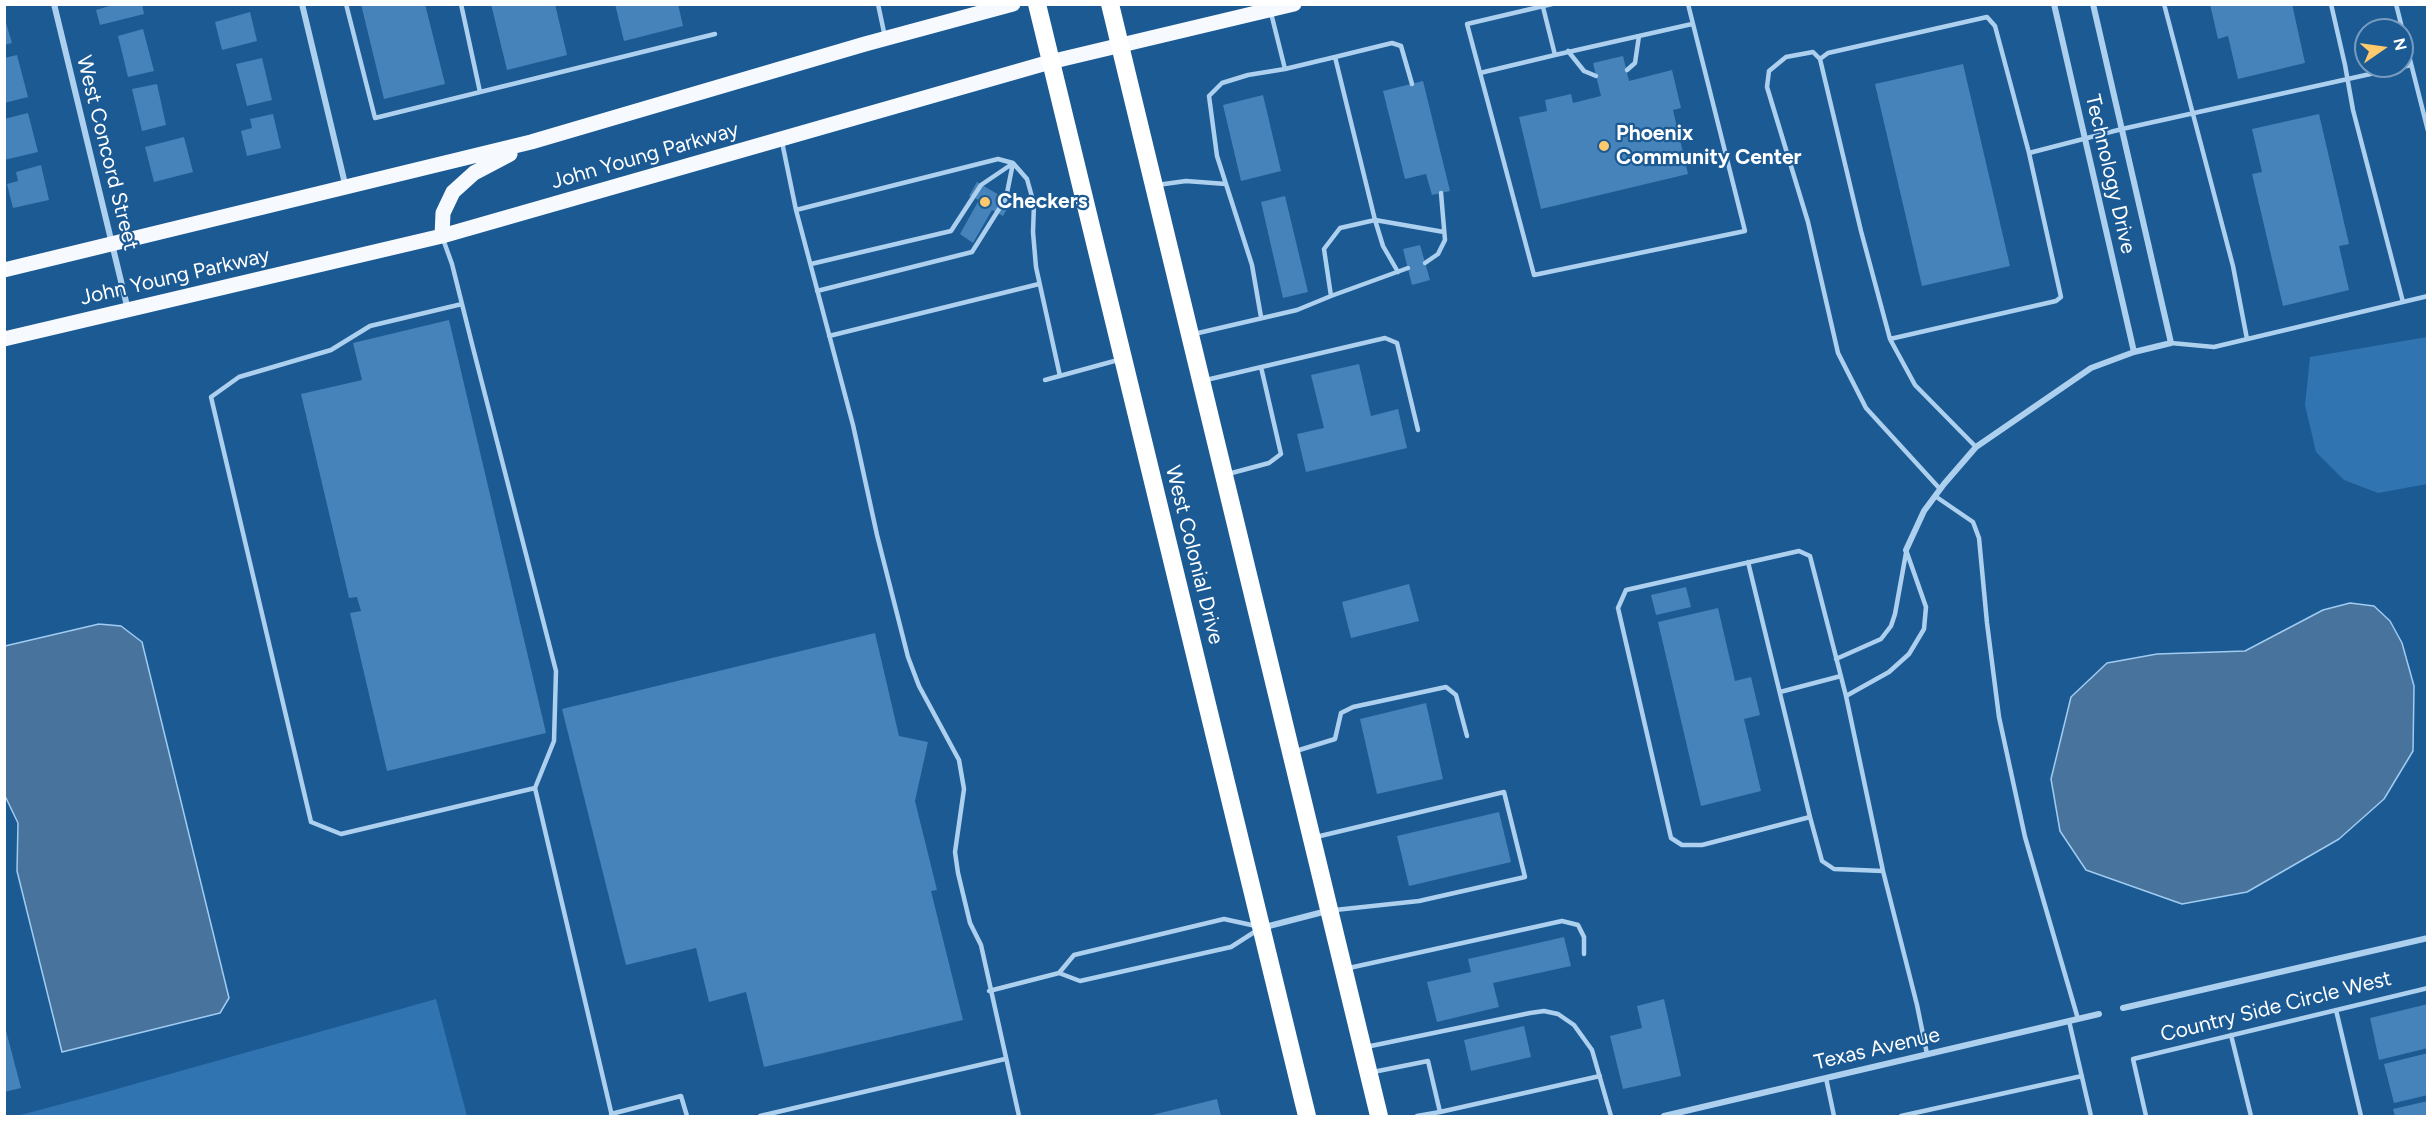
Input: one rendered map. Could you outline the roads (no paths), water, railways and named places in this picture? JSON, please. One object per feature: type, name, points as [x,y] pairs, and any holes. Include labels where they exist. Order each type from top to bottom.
[{"type":"highway","name":"West Colonial Drive","points":[[1037,4],[1305,1108],[1314,1116]]},
{"type":"highway","points":[[1110,4],[1379,1116]]},
{"type":"main road","points":[[4,270],[347,189],[531,142],[1013,4]]},
{"type":"main road","name":"John Young Parkway","points":[[4,339],[442,236],[1050,62],[1294,4]]},
{"type":"main road","points":[[442,236],[443,213],[453,192],[474,173],[531,142]]},
{"type":"street","name":"West Concord Street","points":[[54,4],[128,310]]},
{"type":"street","points":[[302,4],[347,189]]},
{"type":"street","name":"Technology Drive","points":[[2054,4],[2134,352]]},
{"type":"street","name":"Technology Drive","points":[[2093,4],[2171,343]]},
{"type":"street","points":[[1906,550],[1924,511],[1976,447],[2091,368],[2134,352],[2171,343]]},
{"type":"street","points":[[1261,927],[1329,910]]},
{"type":"street","points":[[2124,1008],[2427,938]]},
{"type":"street","name":"Texas Avenue","points":[[1664,1116],[2099,1014]]},
{"type":"lane","points":[[346,4],[375,118],[715,34]]},
{"type":"lane","points":[[461,4],[480,92]]},
{"type":"lane","points":[[878,4],[885,39]]},
{"type":"lane","points":[[1552,4],[1467,24],[1534,275],[1745,231],[1688,4]]},
{"type":"lane","points":[[2164,4],[2233,266],[2247,339]]},
{"type":"lane","points":[[2331,4],[2353,110],[2403,302]]},
{"type":"lane","points":[[1543,7],[1555,54]]},
{"type":"lane","points":[[1270,10],[1285,69]]},
{"type":"lane","points":[[1820,59],[1828,53],[1987,17],[1995,26],[2029,153],[2061,297],[2056,301],[1890,339]]},
{"type":"lane","points":[[1480,73],[1692,24]]},
{"type":"lane","points":[[1626,70],[1635,63],[1639,36]]},
{"type":"lane","points":[[1260,317],[1252,265],[1217,156],[1209,96],[1222,83],[1248,75],[1285,69],[1392,44],[1401,46],[1412,84]]},
{"type":"lane","points":[[1568,51],[1584,71],[1596,76]]},
{"type":"lane","points":[[1940,489],[1866,408],[1838,353],[1808,222],[1767,87],[1769,71],[1786,57],[1813,52],[1820,59],[1861,231],[1890,339],[1915,386],[1976,447]]},
{"type":"lane","points":[[1335,57],[1375,220],[1383,246],[1398,272]]},
{"type":"lane","points":[[2414,77],[2427,131]]},
{"type":"lane","points":[[2029,153],[2122,129],[2354,78]]},
{"type":"lane","points":[[782,139],[796,210],[908,657],[919,687],[959,760],[964,789],[955,852],[970,923],[981,945],[989,991],[1019,1116]]},
{"type":"lane","points":[[796,210],[998,159],[1013,163],[1027,179],[1034,204],[1033,232],[1039,284],[1060,376]]},
{"type":"lane","points":[[811,264],[951,231],[981,185],[1013,163]]},
{"type":"lane","points":[[818,291],[972,252],[1006,198],[1013,163]]},
{"type":"lane","points":[[1153,186],[1186,181],[1226,184]]},
{"type":"lane","points":[[1425,263],[1438,254],[1445,240],[1441,193]]},
{"type":"lane","points":[[1330,296],[1324,249],[1340,228],[1375,220],[1444,231]]},
{"type":"lane","points":[[442,236],[462,304],[556,671],[554,741],[536,788],[611,1115],[681,1096],[687,1116]]},
{"type":"lane","points":[[1189,335],[1297,310],[1408,268]]},
{"type":"lane","points":[[829,336],[1039,284]]},
{"type":"lane","points":[[2171,343],[2214,347],[2427,296]]},
{"type":"lane","points":[[462,304],[370,326],[331,350],[239,377],[211,396],[311,822],[341,834],[536,788]]},
{"type":"lane","points":[[1200,382],[1385,338],[1397,343],[1418,430]]},
{"type":"lane","points":[[1045,380],[1123,359]]},
{"type":"lane","points":[[1223,476],[1269,463],[1281,454],[1261,367]]},
{"type":"lane","points":[[1935,496],[1973,522],[1979,538],[1999,717],[2025,837],[2078,1019]]},
{"type":"lane","points":[[1836,659],[1881,639],[1891,627],[1906,550]]},
{"type":"lane","points":[[1846,696],[1889,672],[1909,654],[1924,629],[1926,607],[1906,550]]},
{"type":"lane","points":[[1810,817],[1702,845],[1682,845],[1671,838],[1618,608],[1626,590],[1799,551],[1810,556],[1846,696],[1883,872],[1927,1054]]},
{"type":"lane","points":[[1749,562],[1822,861],[1834,869],[1883,872]]},
{"type":"lane","points":[[1780,692],[1841,676]]},
{"type":"lane","points":[[1291,752],[1335,739],[1341,713],[1347,710],[1446,687],[1456,695],[1467,736]]},
{"type":"lane","points":[[1312,838],[1504,792],[1525,877],[1419,901],[1329,910]]},
{"type":"lane","points":[[1059,973],[1074,955],[1224,919],[1261,927]]},
{"type":"lane","points":[[1343,969],[1562,921],[1578,925],[1584,937],[1584,954]]},
{"type":"lane","points":[[989,991],[1059,973],[1080,981],[1231,947],[1261,927]]},
{"type":"lane","name":"Country Side Circle West","points":[[2146,1116],[2133,1059],[2427,988]]},
{"type":"lane","points":[[2336,1010],[2361,1116]]},
{"type":"lane","points":[[1363,1048],[1544,1011],[1558,1014],[1574,1025],[1592,1050],[1611,1116]]},
{"type":"lane","points":[[2068,1021],[2091,1116]]},
{"type":"lane","points":[[2231,1035],[2251,1116]]},
{"type":"lane","points":[[760,1116],[1005,1059]]},
{"type":"lane","points":[[1369,1073],[1428,1061],[1440,1112]]},
{"type":"lane","points":[[1417,1116],[1600,1076]]},
{"type":"lane","points":[[1901,1116],[2082,1076]]},
{"type":"lane","points":[[1826,1078],[1834,1116]]},
{"type":"place","name":"Phoenix Community Center","points":[[1604,146]]},
{"type":"place","name":"Checkers","points":[[985,202]]}]
